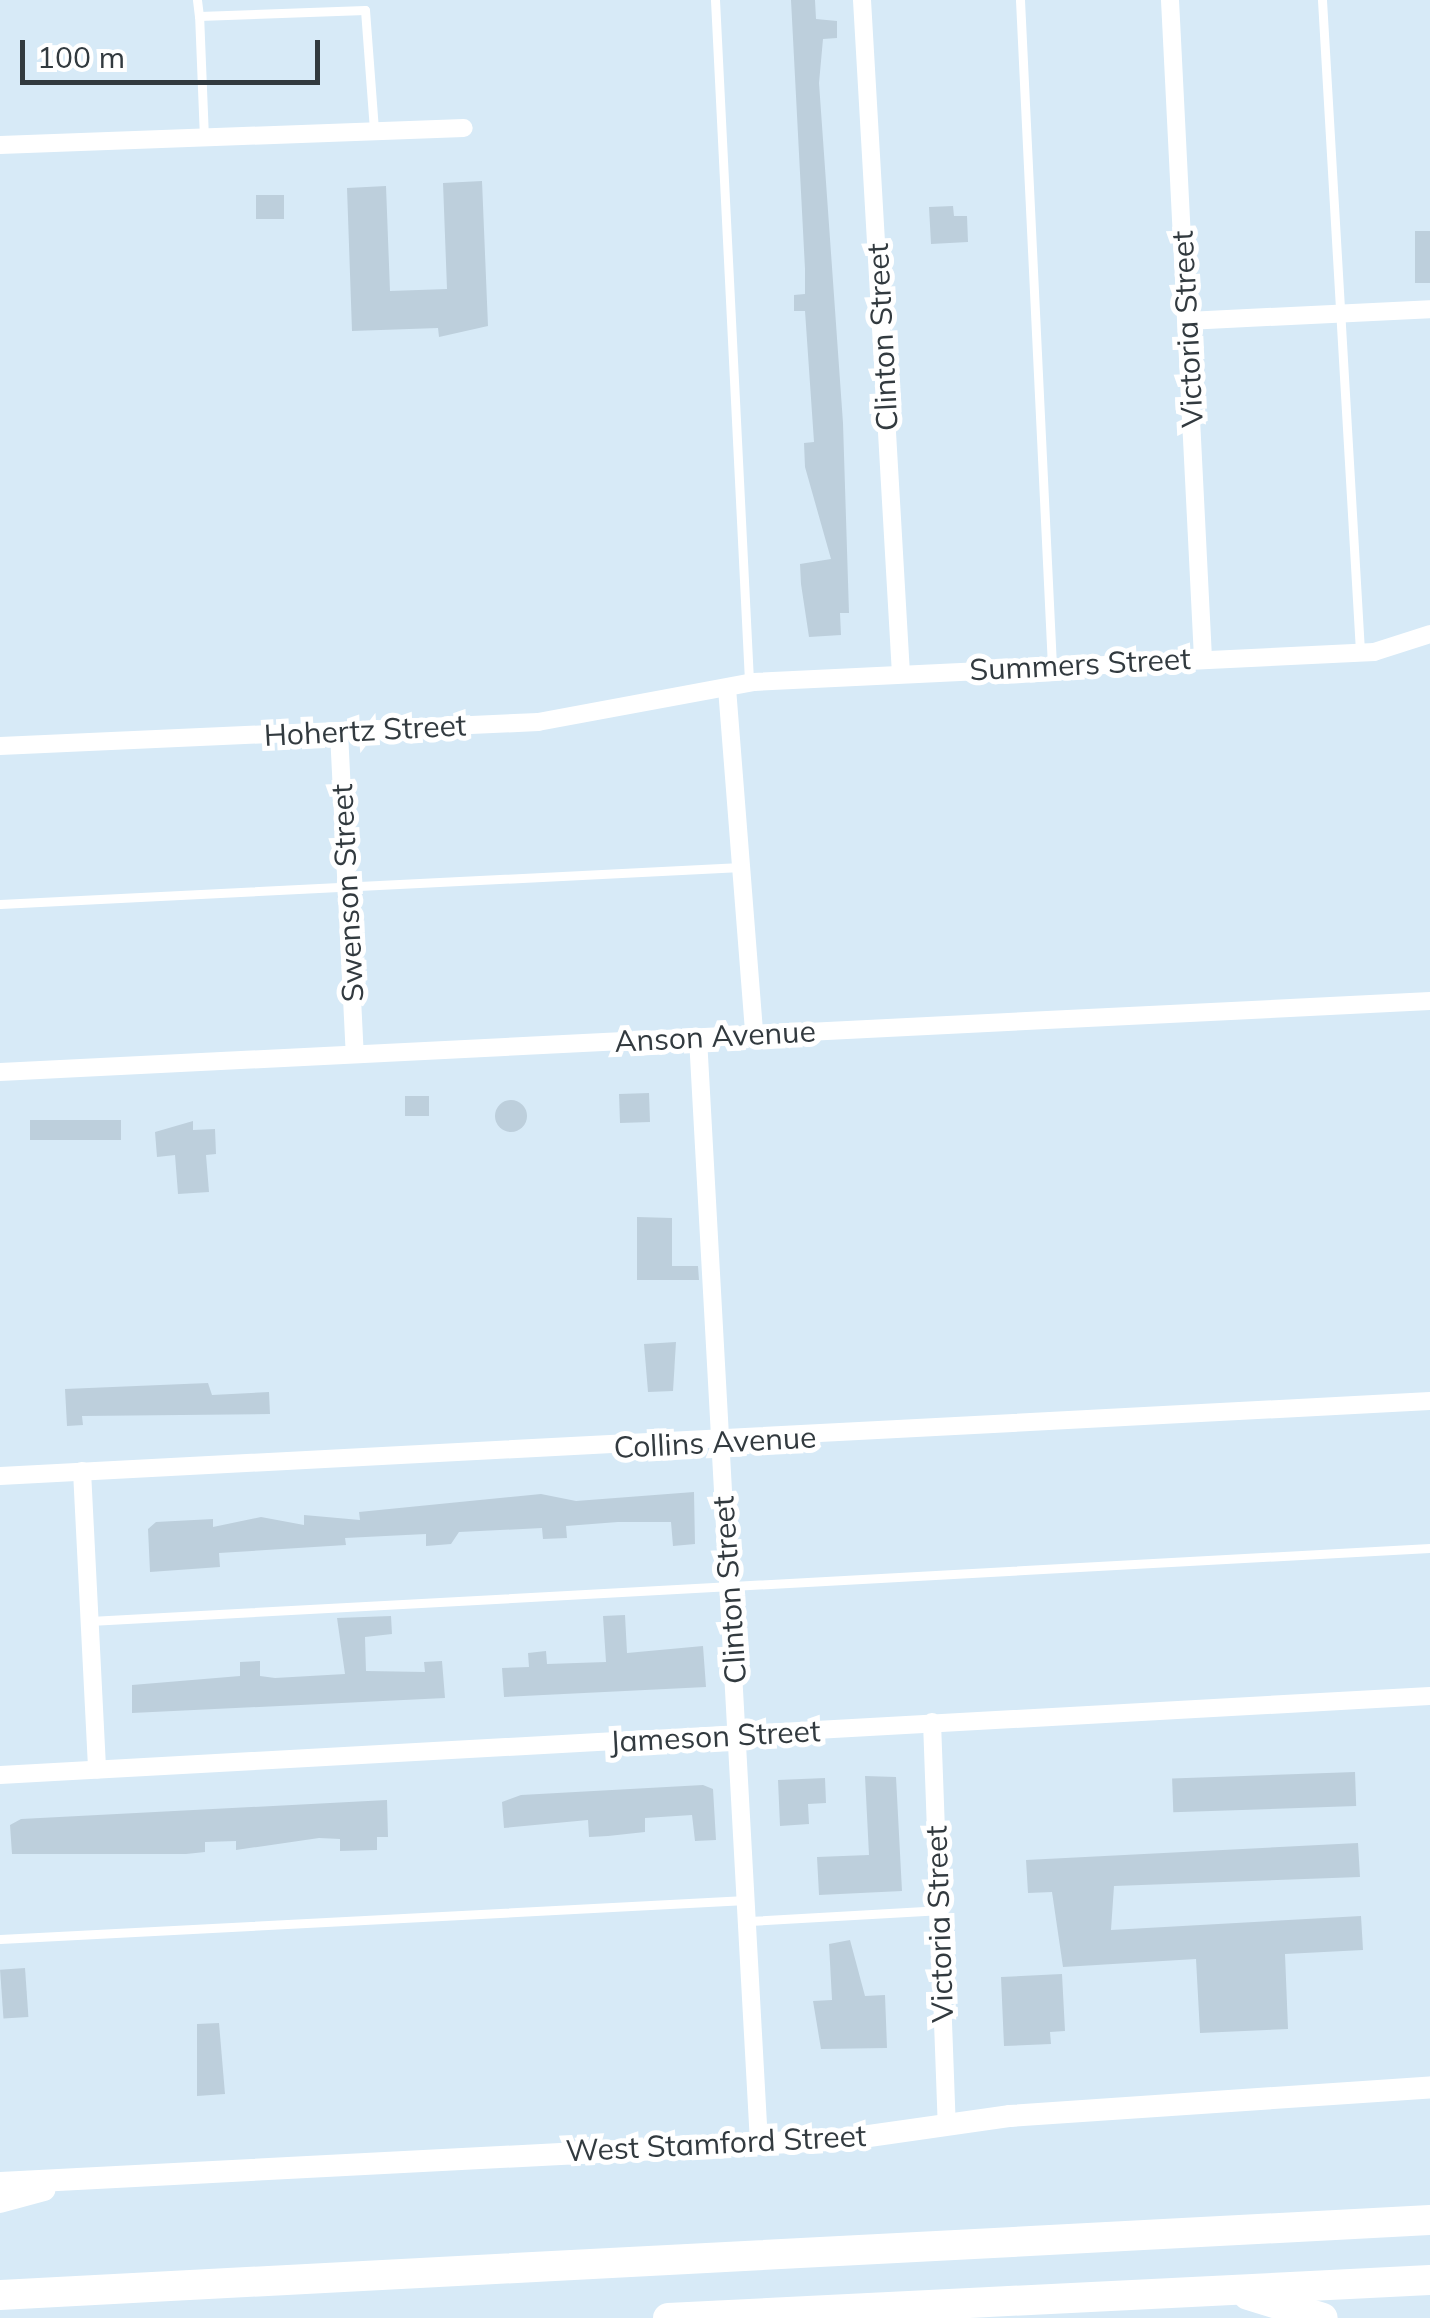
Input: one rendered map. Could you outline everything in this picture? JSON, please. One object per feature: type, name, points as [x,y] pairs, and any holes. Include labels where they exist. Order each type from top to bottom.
[{"type":"highway","points":[[0,2294],[1430,2220]]},
{"type":"highway","points":[[668,2318],[1430,2280]]},
{"type":"highway","points":[[1231,2290],[1323,2318]]},
{"type":"main road","name":"West Stamford Street","points":[[0,2183],[759,2142],[1430,2086]]},
{"type":"main road","points":[[0,2202],[82,2179]]},
{"type":"street","name":"Clinton Street","points":[[862,0],[901,674]]},
{"type":"street","name":"Victoria Street","points":[[1170,0],[1203,658]]},
{"type":"street","points":[[0,145],[464,128]]},
{"type":"street","points":[[1187,320],[1430,309]]},
{"type":"street","name":"Summers Street","points":[[727,688],[749,683],[901,674],[1360,652],[1430,634]]},
{"type":"street","points":[[727,688],[754,1033]]},
{"type":"street","name":"Hohertz Street","points":[[0,746],[339,732],[614,714],[727,688]]},
{"type":"street","name":"Swenson Street","points":[[339,732],[355,1054]]},
{"type":"street","name":"Anson Avenue","points":[[0,1072],[1430,1000]]},
{"type":"street","name":"Clinton Street","points":[[698,1038],[750,1920],[759,2142]]},
{"type":"street","name":"Collins Avenue","points":[[0,1476],[720,1442],[1430,1401]]},
{"type":"street","points":[[82,1472],[97,1770]]},
{"type":"street","name":"Jameson Street","points":[[0,1774],[1430,1696]]},
{"type":"street","name":"Victoria Street","points":[[932,1722],[946,2126]]},
{"type":"lane","points":[[198,0],[204,138]]},
{"type":"lane","points":[[715,0],[749,683]]},
{"type":"lane","points":[[1020,0],[1052,666]]},
{"type":"lane","points":[[1322,0],[1360,652]]},
{"type":"lane","points":[[199,16],[366,5],[374,131]]},
{"type":"lane","points":[[0,904],[740,867]]},
{"type":"lane","points":[[90,1621],[1430,1548]]},
{"type":"lane","points":[[0,1940],[748,1900]]},
{"type":"lane","points":[[750,1920],[938,1910]]},
{"type":"building","points":[[791,0],[815,0],[816,19],[837,21],[837,38],[823,39],[819,83],[843,423],[849,613],[840,613],[841,635],[809,637],[800,564],[831,559],[805,467],[804,443],[814,442],[805,311],[794,311],[794,295],[805,294],[805,269]]},
{"type":"building","points":[[482,181],[488,326],[439,337],[438,328],[352,331],[347,188],[386,186],[390,291],[447,289],[443,183]]},
{"type":"building","points":[[256,195],[284,195],[284,219],[256,219]]},
{"type":"building","points":[[953,206],[954,216],[967,216],[968,242],[931,244],[929,207]]},
{"type":"building","points":[[1415,231],[1430,231],[1430,283],[1415,283]]},
{"type":"building","points":[[649,1093],[650,1122],[620,1123],[619,1094]]},
{"type":"building","points":[[405,1096],[429,1096],[429,1116],[405,1116]]},
{"type":"building","points":[[511,1100],[522,1105],[527,1116],[522,1127],[511,1132],[500,1127],[495,1116],[500,1105]]},
{"type":"building","points":[[30,1120],[121,1120],[121,1140],[30,1140]]},
{"type":"building","points":[[193,1121],[193,1130],[215,1129],[216,1154],[206,1155],[209,1192],[178,1194],[175,1155],[157,1157],[155,1132]]},
{"type":"building","points":[[637,1217],[672,1218],[672,1266],[698,1266],[699,1280],[637,1280]]},
{"type":"building","points":[[676,1342],[673,1391],[648,1392],[644,1344]]},
{"type":"building","points":[[208,1383],[212,1395],[269,1392],[270,1414],[82,1416],[83,1425],[67,1426],[65,1389]]},
{"type":"building","points":[[694,1492],[695,1544],[673,1546],[671,1522],[618,1522],[566,1526],[567,1538],[543,1539],[542,1528],[459,1532],[451,1544],[426,1546],[426,1534],[345,1538],[346,1545],[219,1553],[220,1567],[150,1572],[148,1529],[156,1522],[213,1519],[213,1527],[261,1517],[304,1525],[304,1515],[360,1520],[359,1512],[541,1494],[576,1501]]},
{"type":"building","points":[[625,1615],[627,1653],[703,1646],[706,1687],[504,1697],[502,1668],[529,1667],[528,1653],[546,1651],[547,1664],[606,1662],[603,1616]]},
{"type":"building","points":[[391,1616],[392,1634],[365,1637],[366,1671],[425,1672],[424,1662],[442,1661],[445,1698],[132,1713],[132,1685],[240,1676],[240,1662],[260,1661],[260,1676],[275,1678],[345,1674],[337,1618]]},
{"type":"building","points":[[1355,1772],[1356,1806],[1173,1812],[1172,1778]]},
{"type":"building","points":[[865,1776],[896,1777],[902,1891],[819,1895],[817,1857],[869,1855]]},
{"type":"building","points":[[825,1778],[826,1803],[808,1804],[809,1824],[780,1826],[778,1780]]},
{"type":"building","points":[[703,1785],[713,1789],[716,1840],[695,1841],[692,1815],[645,1818],[645,1832],[608,1836],[589,1837],[588,1820],[504,1828],[502,1802],[521,1795]]},
{"type":"building","points":[[387,1800],[388,1837],[377,1837],[377,1850],[340,1851],[340,1839],[319,1838],[236,1850],[236,1841],[205,1842],[205,1852],[186,1854],[12,1854],[10,1825],[21,1819]]},
{"type":"building","points":[[1358,1843],[1360,1877],[1114,1886],[1111,1930],[1361,1916],[1363,1950],[1285,1954],[1288,2029],[1200,2033],[1196,1959],[1063,1967],[1052,1892],[1028,1893],[1026,1860]]},
{"type":"building","points":[[850,1940],[865,1996],[885,1995],[887,2048],[821,2049],[813,2001],[832,2000],[829,1944]]},
{"type":"building","points":[[25,1968],[28,2017],[3,2019],[0,1970]]},
{"type":"building","points":[[1062,1974],[1065,2031],[1050,2032],[1051,2044],[1004,2046],[1001,1977]]},
{"type":"building","points":[[219,2023],[225,2094],[197,2096],[197,2024]]}]
